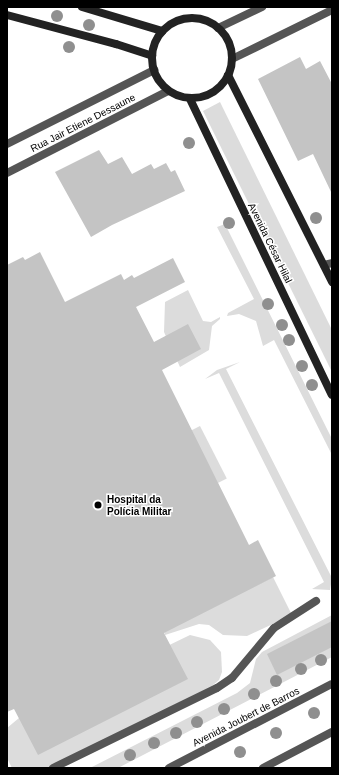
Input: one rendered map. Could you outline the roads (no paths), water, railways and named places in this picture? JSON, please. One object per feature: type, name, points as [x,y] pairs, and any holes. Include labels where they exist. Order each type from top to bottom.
[{"type":"street","points":[[82,7],[162,32]]},
{"type":"street","points":[[218,28],[262,7]]},
{"type":"street","points":[[232,59],[332,10]]},
{"type":"street","points":[[7,14],[116,44],[152,56]]},
{"type":"street","points":[[187,19],[204,20],[218,28],[229,42],[232,59],[228,75],[215,92],[200,98],[190,99],[168,91],[154,70],[152,56],[154,46],[162,32],[176,21],[187,19]]},
{"type":"street","name":"Rua Jair Etiene Dessaune","points":[[7,144],[154,70]]},
{"type":"street","points":[[228,75],[332,282]]},
{"type":"street","name":"Rua Jair Etiene Dessaune","points":[[7,173],[168,91]]},
{"type":"street","name":"Avenida César Hilal","points":[[190,99],[332,395]]},
{"type":"street","points":[[324,265],[332,263]]},
{"type":"street","points":[[53,768],[217,688],[232,678],[274,628],[316,601]]},
{"type":"street","name":"Avenida Joubert de Barros","points":[[169,768],[332,684]]},
{"type":"street","points":[[263,768],[332,732]]},
{"type":"place","name":"Hospital da Polícia Militar","points":[[98,505]]}]
